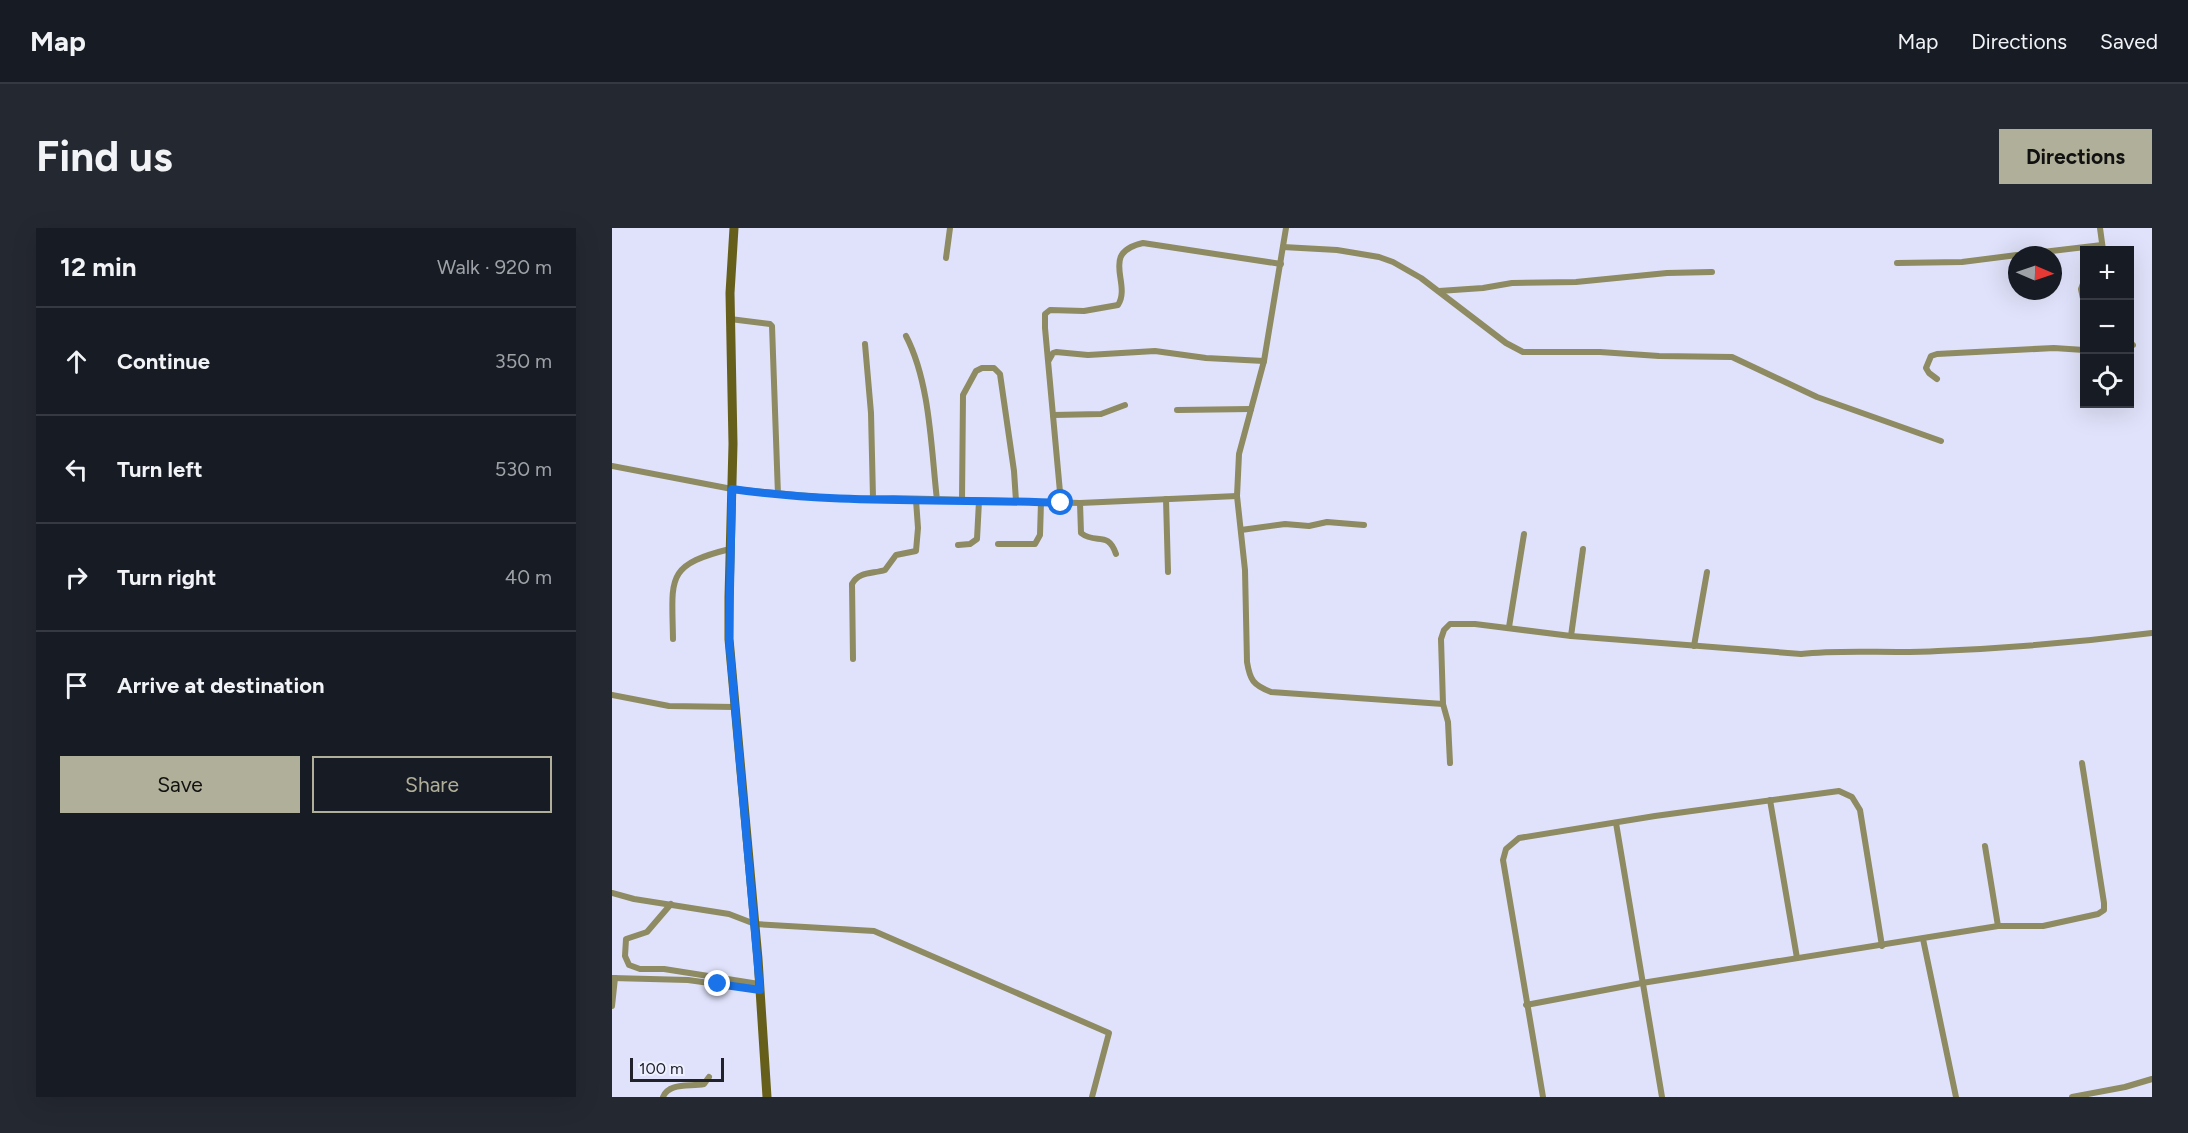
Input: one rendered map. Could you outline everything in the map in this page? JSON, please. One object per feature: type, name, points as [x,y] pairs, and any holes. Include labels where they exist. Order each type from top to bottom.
[{"type":"street","points":[[734,228],[730,319],[733,444],[729,639],[755,924],[766,1097]]},
{"type":"street","points":[[946,258],[950,228]]},
{"type":"street","points":[[1286,228],[1264,361],[1239,454],[1238,496],[1245,570],[1247,662],[1250,677],[1258,687],[1271,692],[1443,704]]},
{"type":"street","points":[[2100,228],[2102,246]]},
{"type":"street","points":[[1061,503],[1045,314],[1050,310],[1084,311],[1118,305],[1121,301],[1121,293],[1118,268],[1122,254],[1136,244],[1143,243],[1281,264]]},
{"type":"street","points":[[1283,247],[1337,250],[1379,257],[1393,262],[1421,278],[1506,343],[1523,352],[1600,352],[1732,357],[1816,397],[1904,430],[1941,441]]},
{"type":"street","points":[[2062,251],[2080,250]]},
{"type":"street","points":[[1896,263],[1962,262],[2008,256]]},
{"type":"street","points":[[1439,291],[1512,283],[1576,282],[1667,273],[1712,272]]},
{"type":"street","points":[[730,319],[772,326],[778,495]]},
{"type":"street","points":[[906,336],[918,364],[927,413],[937,500]]},
{"type":"street","points":[[865,344],[871,413],[873,498]]},
{"type":"street","points":[[1937,379],[1926,368],[1931,356],[1937,354],[2054,348],[2080,350]]},
{"type":"street","points":[[1048,360],[1056,352],[1088,355],[1155,351],[1206,358],[1264,361]]},
{"type":"street","points":[[962,500],[961,402],[966,387],[976,371],[982,368],[994,368],[1000,374],[1016,501]]},
{"type":"street","points":[[1053,415],[1101,414],[1125,405]]},
{"type":"street","points":[[1177,410],[1251,409]]},
{"type":"street","points":[[612,466],[732,489],[840,499],[1080,503],[1238,496]]},
{"type":"street","points":[[1166,499],[1168,572]]},
{"type":"street","points":[[853,659],[852,584],[862,574],[885,570],[896,555],[916,551],[918,528],[916,500]]},
{"type":"street","points":[[958,544],[970,544],[976,539],[979,501]]},
{"type":"street","points":[[998,544],[1035,544],[1040,535],[1041,502]]},
{"type":"street","points":[[1080,503],[1081,533],[1085,536],[1108,540],[1113,544],[1116,554]]},
{"type":"street","points":[[1241,530],[1285,524],[1309,526],[1327,522],[1364,525]]},
{"type":"street","points":[[1509,627],[1524,534]]},
{"type":"street","points":[[673,639],[672,585],[676,575],[690,561],[730,549]]},
{"type":"street","points":[[1571,636],[1583,549]]},
{"type":"street","points":[[1694,646],[1707,572]]},
{"type":"street","points":[[1450,763],[1448,722],[1443,704],[1441,639],[1444,630],[1450,624],[1509,627],[1571,636],[1801,654],[1826,651],[1937,651],[2074,642],[2152,633]]},
{"type":"street","points":[[612,695],[669,706],[734,707]]},
{"type":"street","points":[[1526,1005],[1642,983],[1998,926],[2050,926],[2092,916],[2103,910],[2104,903],[2082,763]]},
{"type":"street","points":[[1543,1097],[1504,866],[1506,849],[1519,838],[1831,790],[1846,793],[1857,803],[1860,810],[1882,946]]},
{"type":"street","points":[[1770,800],[1797,958]]},
{"type":"street","points":[[1616,823],[1662,1097]]},
{"type":"street","points":[[1985,846],[1998,926]]},
{"type":"street","points":[[612,894],[729,914],[755,924],[874,931],[1109,1033],[1092,1097]]},
{"type":"street","points":[[671,904],[647,932],[626,939],[626,956],[629,965],[640,969],[664,969],[760,987]]},
{"type":"street","points":[[1923,939],[1956,1097]]},
{"type":"street","points":[[612,1006],[613,978],[688,980],[760,987]]},
{"type":"street","points":[[663,1097],[671,1088],[704,1083],[709,1077]]},
{"type":"street","points":[[2072,1097],[2125,1087],[2152,1079]]},
{"type":"route","points":[[718,984],[760,990],[729,639],[732,489],[840,499],[894,498],[1061,503]]}]
